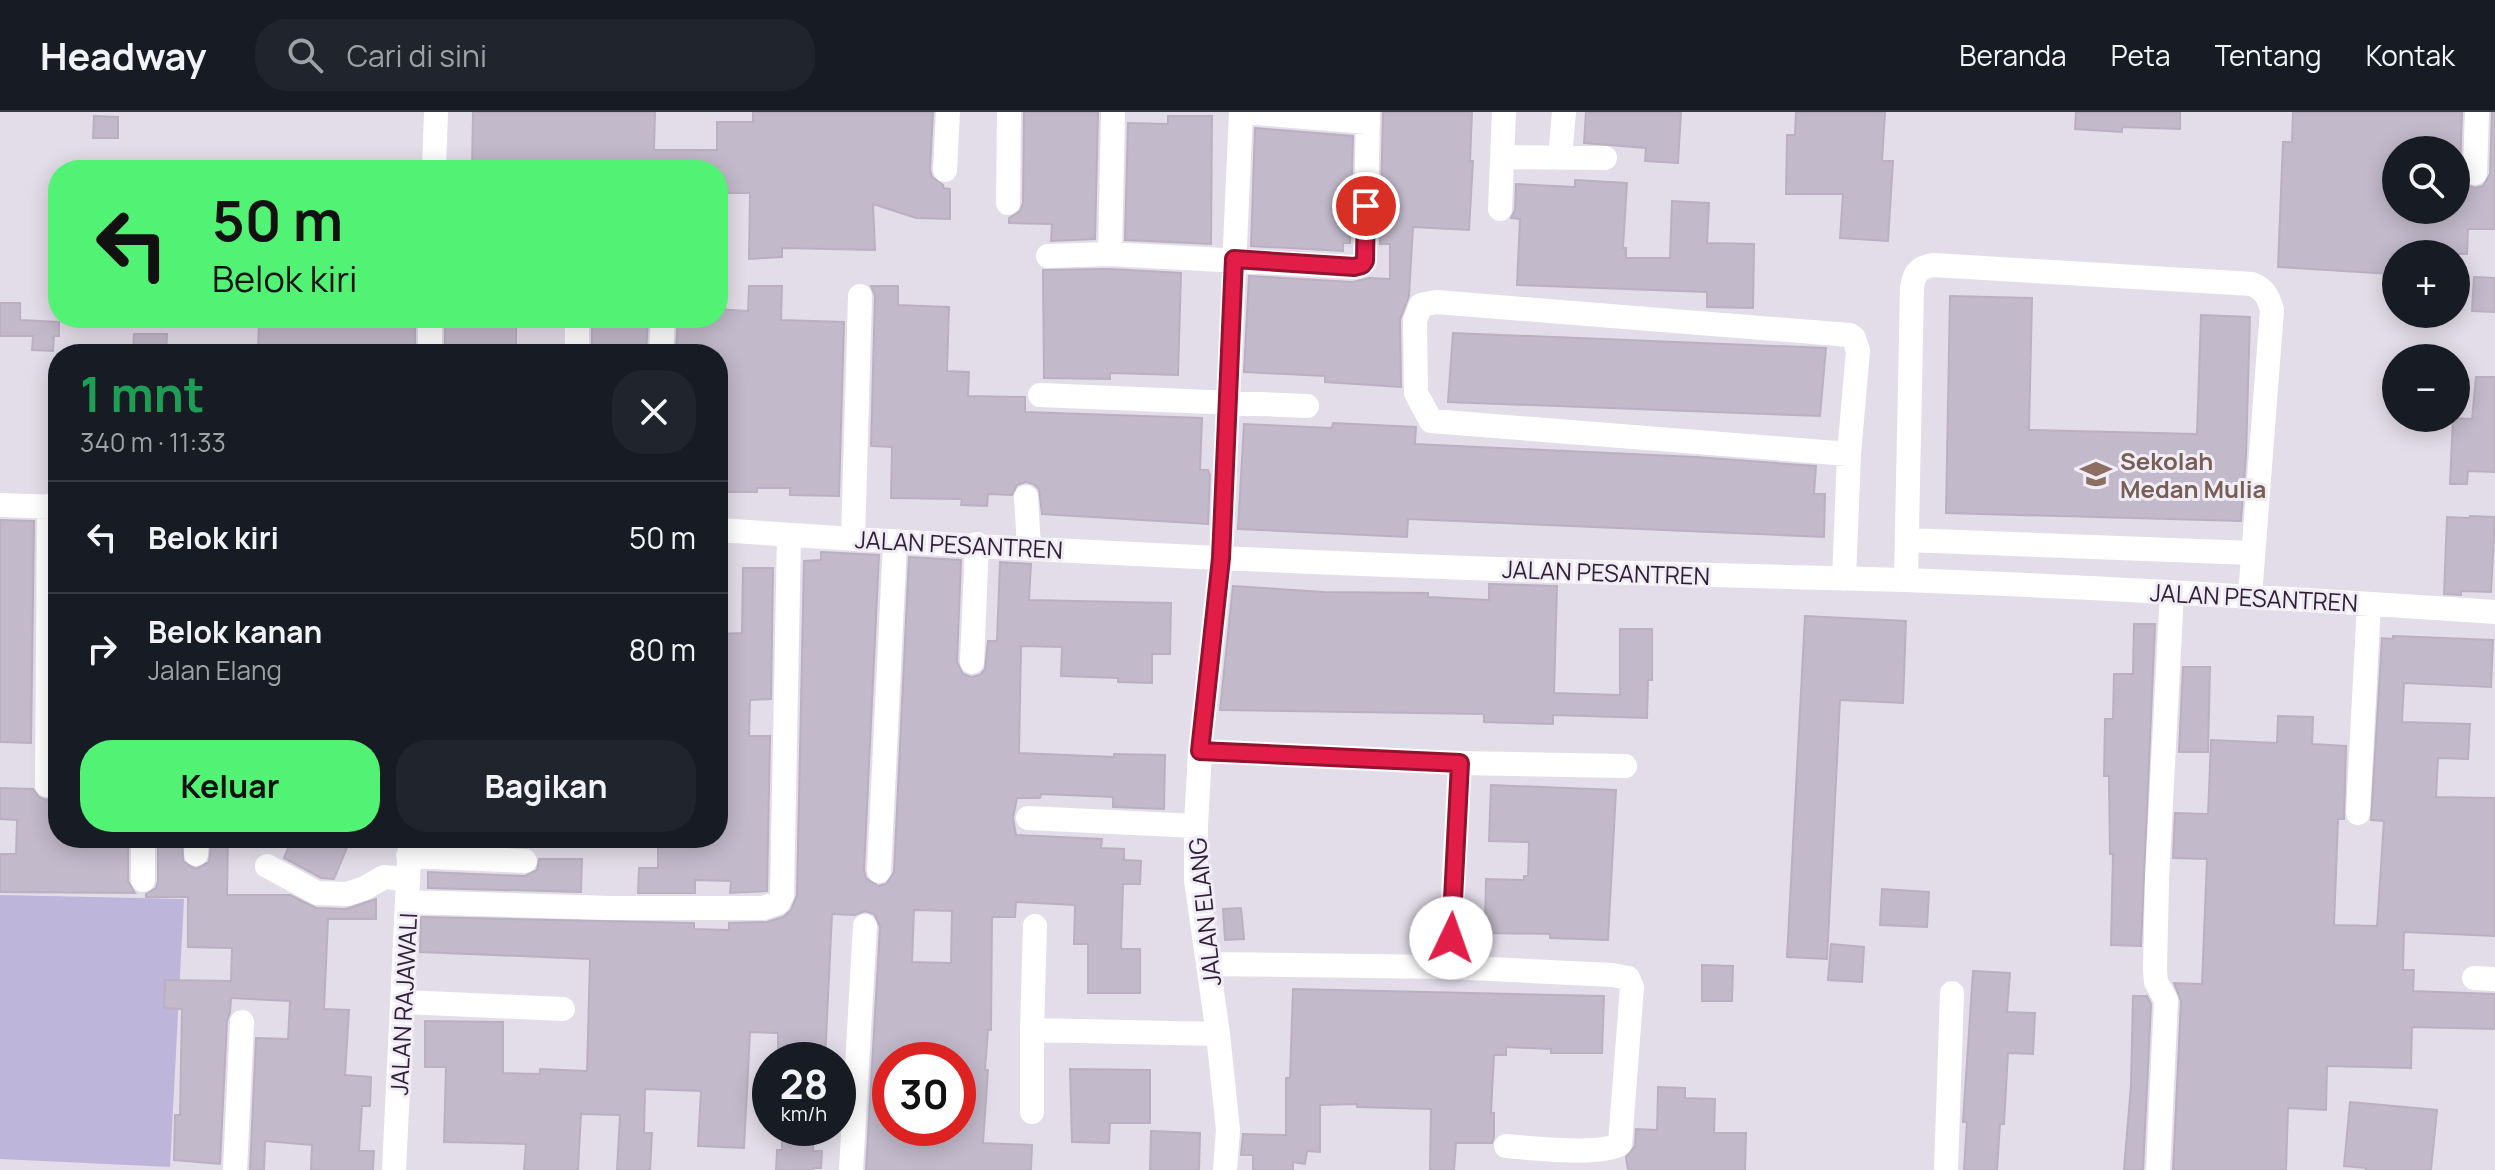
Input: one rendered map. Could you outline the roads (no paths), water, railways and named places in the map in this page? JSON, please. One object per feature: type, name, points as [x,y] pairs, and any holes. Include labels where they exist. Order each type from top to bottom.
[{"type":"street","points":[[434,160],[436,112]]},
{"type":"street","points":[[945,170],[948,112]]},
{"type":"street","points":[[1008,203],[1009,112]]},
{"type":"street","points":[[1110,254],[1113,112]]},
{"type":"street","points":[[1048,256],[1110,254],[1354,267],[1364,263],[1368,117],[1242,112]]},
{"type":"street","name":"JALAN ELANG","points":[[1225,1170],[1228,1130],[1196,880],[1196,826],[1200,751],[1221,558],[1242,112]]},
{"type":"street","points":[[1500,209],[1504,112]]},
{"type":"street","points":[[1560,158],[1564,112]]},
{"type":"street","points":[[2475,173],[2477,112]]},
{"type":"street","points":[[1503,157],[1605,158]]},
{"type":"street","points":[[1906,580],[1912,288],[1916,272],[1934,265],[2252,284],[2262,289],[2269,297],[2272,310],[2250,596]]},
{"type":"street","points":[[853,539],[860,296]]},
{"type":"street","points":[[1844,579],[1849,454],[1858,351],[1850,335],[1436,302],[1421,305],[1418,310],[1415,320],[1416,393],[1431,421],[1849,454]]},
{"type":"street","points":[[1040,395],[1307,406]]},
{"type":"street","points":[[1026,497],[1029,547]]},
{"type":"street","points":[[0,505],[48,507]]},
{"type":"street","name":"JALAN PESANTREN","points":[[728,531],[895,543],[977,544],[1221,558],[1906,580],[2172,592],[2495,612]]},
{"type":"street","points":[[408,869],[625,908],[763,908],[778,903],[782,895],[789,535]]},
{"type":"street","points":[[1907,540],[2252,553]]},
{"type":"street","points":[[879,871],[895,543]]},
{"type":"street","points":[[972,662],[977,544]]},
{"type":"street","points":[[2158,1170],[2166,1000],[2156,982],[2155,970],[2157,879],[2172,592]]},
{"type":"street","points":[[2358,813],[2369,604]]},
{"type":"street","points":[[47,785],[48,745]]},
{"type":"street","points":[[1200,751],[1460,763],[1625,766]]},
{"type":"street","points":[[1449,967],[1460,763]]},
{"type":"street","points":[[1028,818],[1196,826]]},
{"type":"street","points":[[143,848],[143,880]]},
{"type":"street","points":[[267,866],[317,893],[347,894],[408,869],[525,861]]},
{"type":"street","name":"JALAN RAJAWALI","points":[[394,1170],[408,869]]},
{"type":"street","points":[[851,1170],[865,926]]},
{"type":"street","points":[[1032,1112],[1035,926]]},
{"type":"street","points":[[1208,964],[1449,967],[1628,978],[1631,983],[1620,1144],[1598,1150],[1506,1146]]},
{"type":"street","points":[[1946,1170],[1952,993]]},
{"type":"street","points":[[404,1002],[563,1009]]},
{"type":"street","points":[[235,1170],[242,1022]]},
{"type":"street","points":[[1032,1030],[1218,1034]]},
{"type":"place","name":"Sekolah Medan Mulia","points":[[2096,474]]}]
